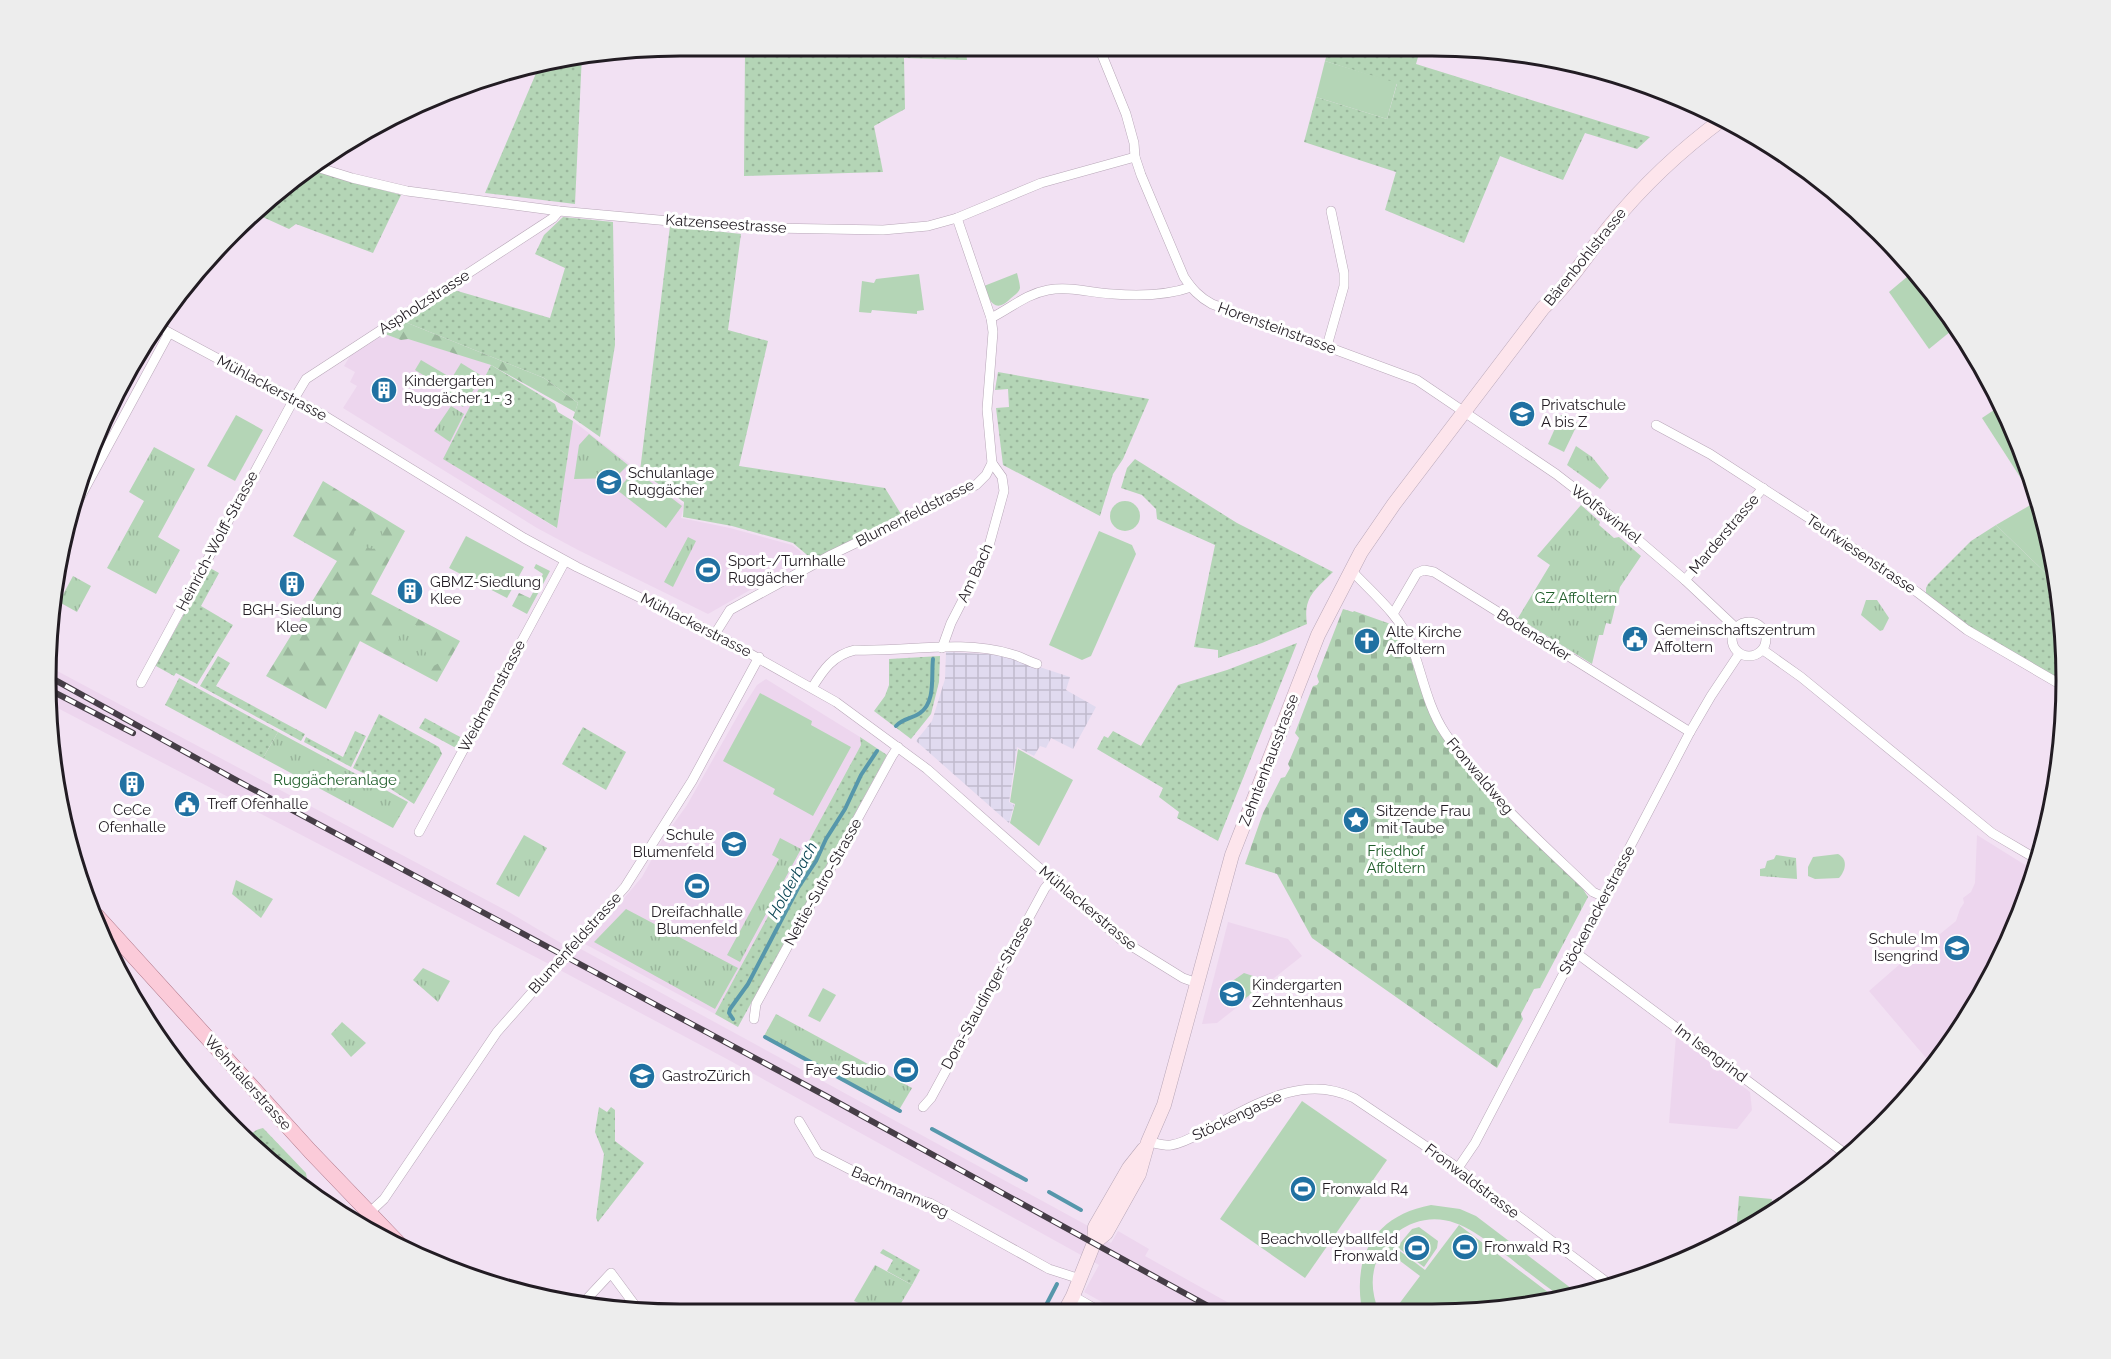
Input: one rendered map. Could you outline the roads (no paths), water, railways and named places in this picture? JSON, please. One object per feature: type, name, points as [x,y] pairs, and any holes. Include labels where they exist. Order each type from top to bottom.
[{"type":"main road","name":"Wehntalerstrasse","points":[[107,927],[385,1229]]},
{"type":"street","name":"Horensteinstrasse","points":[[1102,56],[1126,114],[1134,143],[1134,156],[1184,277],[1200,297],[1212,304],[1417,380],[1465,413]]},
{"type":"street","name":"Bärenbohlstrasse","points":[[1465,413],[1543,308],[1558,294],[1623,210],[1664,168],[1716,125]]},
{"type":"street","name":"Katzenseestrasse","points":[[322,169],[407,191],[559,211],[771,228],[908,228],[928,226],[957,218],[1041,183],[1134,156]]},
{"type":"street","name":"Aspholzstrasse","points":[[294,399],[306,380],[553,218],[559,211]]},
{"type":"street","points":[[1327,346],[1344,286],[1344,273],[1331,211]]},
{"type":"street","points":[[957,218],[991,318],[993,332],[987,409],[992,463]]},
{"type":"street","points":[[991,318],[1009,309],[1026,296],[1049,290],[1075,289],[1149,296],[1191,287]]},
{"type":"street","name":"Mühlackerstrasse","points":[[163,330],[343,427],[565,561],[715,634],[836,702],[927,769],[1120,939],[1183,978],[1197,982]]},
{"type":"street","points":[[88,483],[169,333]]},
{"type":"street","name":"Heinrich-Wolff-Strasse","points":[[141,683],[294,399]]},
{"type":"street","name":"Zehntenhausstrasse","points":[[1069,1304],[1094,1244],[1106,1233],[1139,1174],[1148,1142],[1164,1105],[1232,855],[1318,635],[1351,570],[1394,504],[1465,413]]},
{"type":"street","name":"Wolfswinkel","points":[[1465,413],[1556,474],[1609,515],[1686,580],[1736,628]]},
{"type":"street","name":"Teufwiesenstrasse","points":[[1656,425],[1710,454],[1815,522],[1917,592],[1967,630],[2056,682]]},
{"type":"street","name":"Blumenfeldstrasse","points":[[715,634],[730,610],[831,555],[976,485],[986,475],[992,463]]},
{"type":"street","name":"Am Bach","points":[[942,648],[951,623],[987,554],[990,543],[1004,491],[1002,477],[992,463]]},
{"type":"street","name":"Marderstrasse","points":[[1686,580],[1762,488]]},
{"type":"street","name":"Weidmannstrasse","points":[[419,832],[565,561]]},
{"type":"street","name":"Fronwaldweg","points":[[1351,570],[1393,614],[1410,642],[1430,703],[1443,731],[1468,766],[1496,800],[1593,892],[1604,897]]},
{"type":"street","name":"Bodenacker","points":[[1393,614],[1417,573],[1424,570],[1434,572],[1690,732]]},
{"type":"street","points":[[1744,623],[1758,624],[1766,636],[1763,650],[1749,657],[1739,654],[1735,650],[1732,639],[1736,628],[1744,623]]},
{"type":"street","points":[[812,688],[825,667],[847,652],[982,648],[1010,653],[1037,664]]},
{"type":"street","points":[[1763,650],[1801,677],[1992,833],[2030,855]]},
{"type":"street","name":"Stöckenackerstrasse","points":[[1458,1168],[1475,1143],[1690,732],[1739,654]]},
{"type":"street","name":"Blumenfeldstrasse","points":[[369,1213],[384,1199],[497,1032],[625,887],[692,781],[759,657]]},
{"type":"street","name":"Nettie-Sutro-Strasse","points":[[754,1018],[756,1004],[898,747]]},
{"type":"street","name":"Dora-Staudinger-Strasse","points":[[923,1107],[1045,888],[1052,880]]},
{"type":"street","name":"Im Isengrind","points":[[1575,952],[1841,1151]]},
{"type":"street","name":"Fronwaldstrasse","points":[[1326,1088],[1354,1098],[1458,1168],[1485,1191],[1603,1279]]},
{"type":"street","name":"Stöckengasse","points":[[1148,1142],[1174,1145],[1262,1102],[1305,1089],[1326,1088]]},
{"type":"street","name":"Bachmannweg","points":[[799,1121],[818,1153],[898,1194],[930,1203],[1049,1269],[1080,1279]]},
{"type":"street","points":[[589,1297],[611,1273],[632,1301]]},
{"type":"street","points":[[1073,1296],[1087,1304]]},
{"type":"waterway","name":"Holderbach","points":[[896,726],[925,708],[931,696],[933,659]]},
{"type":"waterway","name":"Holderbach","points":[[733,1019],[729,1013],[730,1009],[748,984],[798,888],[816,861],[861,775],[877,751]]},
{"type":"waterway","name":"Holderbach","points":[[765,1037],[900,1111]]},
{"type":"waterway","name":"Holderbach","points":[[932,1129],[1026,1180]]},
{"type":"waterway","name":"Holderbach","points":[[1049,1192],[1081,1210]]},
{"type":"waterway","name":"Holderbach","points":[[1047,1304],[1057,1284]]},
{"type":"railway","points":[[56,681],[234,779],[826,1096],[1204,1304]]},
{"type":"railway","points":[[56,693],[133,733]]},
{"type":"place","name":"Kindergarten Ruggächer 1 - 3","points":[[384,390]]},
{"type":"place","name":"Privatschule A bis Z","points":[[1522,414]]},
{"type":"place","name":"Schulanlage Ruggächer","points":[[609,482]]},
{"type":"place","name":"Sport-/Turnhalle Ruggächer","points":[[708,570]]},
{"type":"place","name":"BGH-Siedlung Klee","points":[[292,584]]},
{"type":"place","name":"GBMZ-Siedlung Klee","points":[[410,591]]},
{"type":"place","name":"Gemeinschaftszentrum Affoltern","points":[[1635,639]]},
{"type":"place","name":"Alte Kirche Affoltern","points":[[1367,641]]},
{"type":"place","name":"CeCe Ofenhalle","points":[[132,784]]},
{"type":"place","name":"Treff Ofenhalle","points":[[187,804]]},
{"type":"place","name":"Sitzende Frau mit Taube","points":[[1356,820]]},
{"type":"place","name":"Schule Blumenfeld","points":[[734,844]]},
{"type":"place","name":"Dreifachhalle Blumenfeld","points":[[697,886]]},
{"type":"place","name":"Schule Im Isengrind","points":[[1957,948]]},
{"type":"place","name":"Kindergarten Zehntenhaus","points":[[1232,994]]},
{"type":"place","name":"Faye Studio","points":[[906,1070]]},
{"type":"place","name":"GastroZürich","points":[[642,1076]]},
{"type":"place","name":"Fronwald R4","points":[[1303,1189]]},
{"type":"place","name":"Fronwald R3","points":[[1465,1247]]},
{"type":"place","name":"Beachvolleyballfeld Fronwald","points":[[1417,1248]]},
{"type":"park label","name":"GZ Affoltern","points":[[1576,598]]},
{"type":"park label","name":"Ruggächeranlage","points":[[335,780]]},
{"type":"park label","name":"Friedhof Affoltern","points":[[1396,860]]}]
